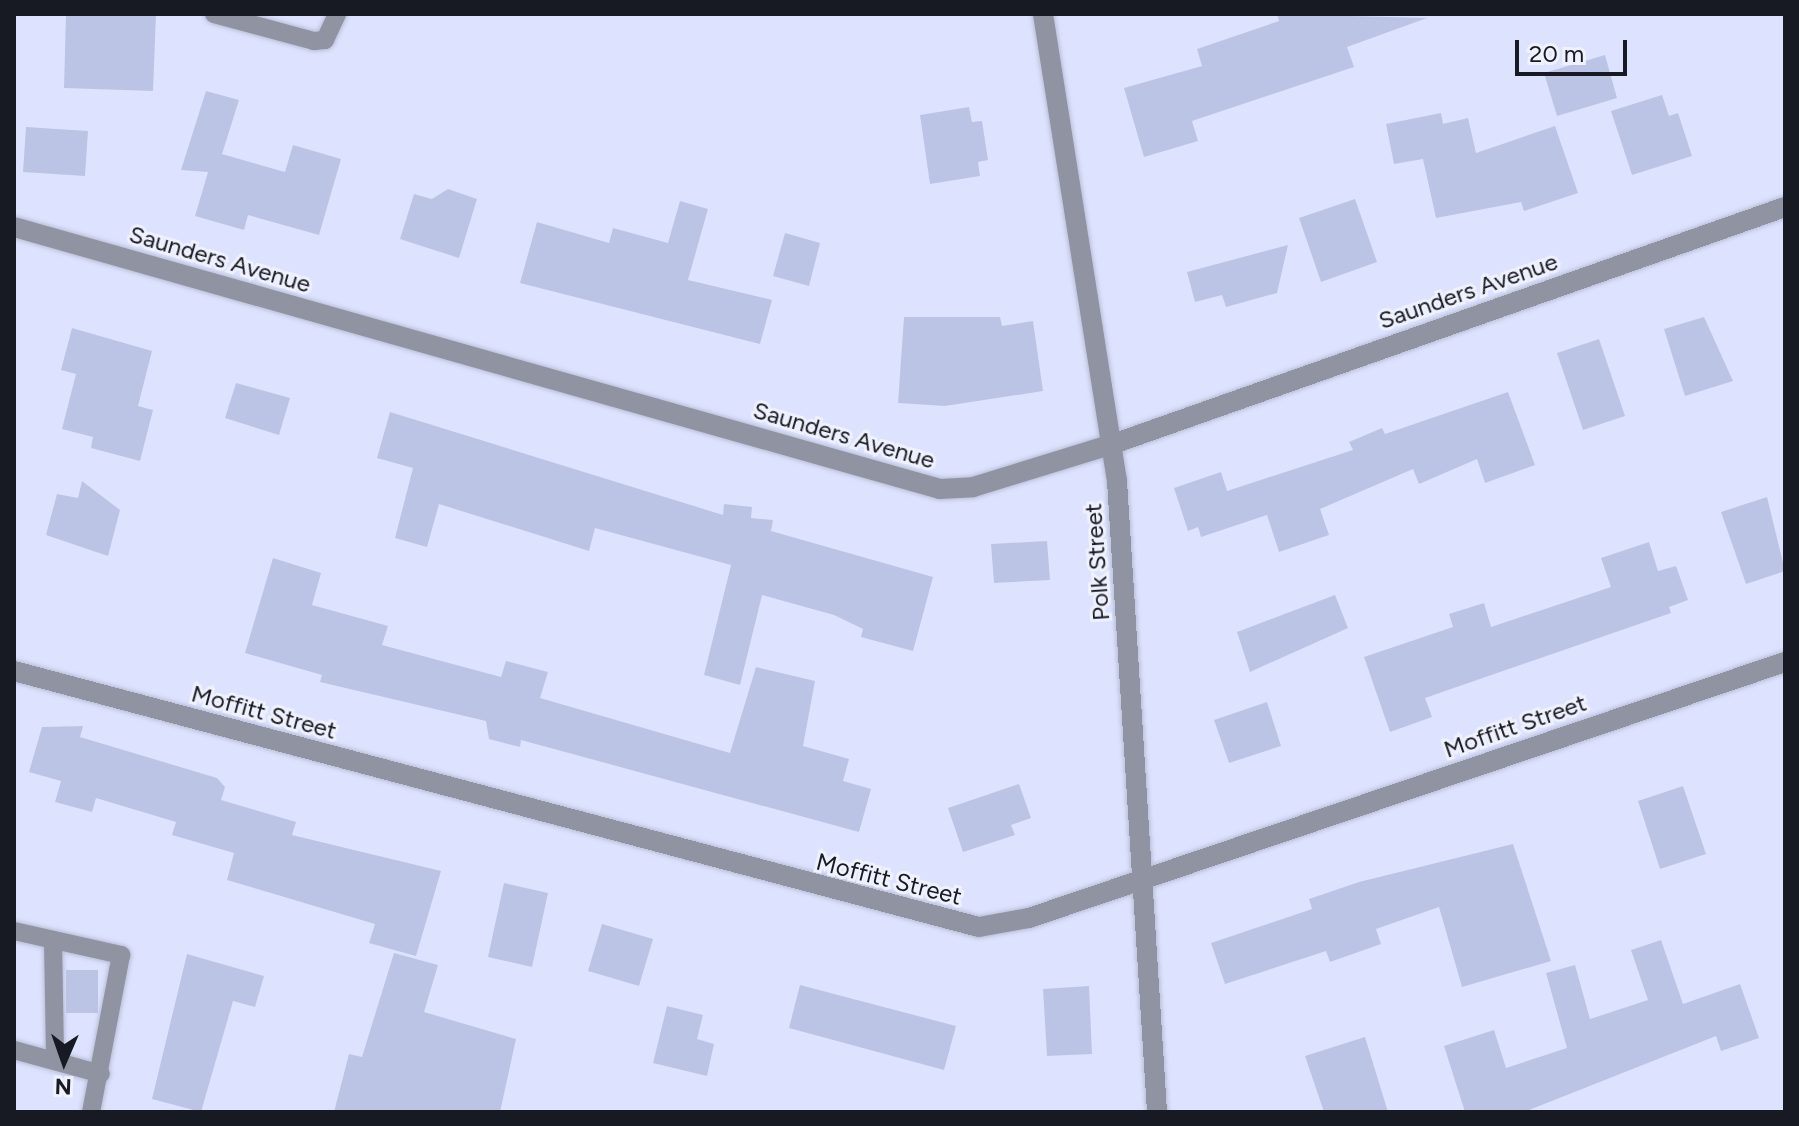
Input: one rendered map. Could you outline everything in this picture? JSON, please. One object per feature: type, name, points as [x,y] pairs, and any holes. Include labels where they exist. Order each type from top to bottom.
[{"type":"street","name":"Polk Street","points":[[1043,14],[1113,444],[1157,1112]]},
{"type":"street","name":"Saunders Avenue","points":[[14,227],[940,489],[973,487],[1113,444],[1785,207]]},
{"type":"street","name":"Moffitt Street","points":[[14,671],[931,920],[979,927],[1029,918],[1785,662]]},
{"type":"lane","points":[[214,14],[314,41],[325,40],[337,14]]},
{"type":"lane","points":[[14,931],[121,955],[101,1074],[91,1112]]},
{"type":"lane","points":[[53,940],[55,1060]]},
{"type":"lane","points":[[14,1050],[101,1074]]},
{"type":"building","points":[[66,14],[156,14],[153,91],[64,88]]},
{"type":"building","points":[[1277,14],[1427,18],[1347,47],[1354,67],[1192,121],[1198,141],[1144,157],[1124,88],[1202,66],[1197,49],[1279,21]]},
{"type":"building","points":[[1605,55],[1617,98],[1557,116],[1544,73]]},
{"type":"building","points":[[206,91],[239,100],[222,154],[285,172],[293,145],[341,159],[319,235],[248,215],[244,230],[195,216],[208,172],[181,170]]},
{"type":"building","points":[[1662,95],[1669,116],[1678,113],[1692,156],[1632,175],[1611,111]]},
{"type":"building","points":[[969,107],[972,122],[982,121],[988,160],[978,162],[980,176],[930,184],[920,115]]},
{"type":"building","points":[[1441,113],[1443,124],[1468,118],[1476,153],[1555,126],[1578,193],[1524,211],[1521,202],[1436,218],[1423,159],[1394,164],[1386,124]]},
{"type":"building","points":[[26,127],[88,131],[85,176],[23,172]]},
{"type":"building","points":[[448,189],[477,199],[459,258],[400,239],[414,194],[432,199]]},
{"type":"building","points":[[1355,199],[1377,262],[1321,282],[1299,218]]},
{"type":"building","points":[[680,201],[708,209],[688,280],[772,300],[760,344],[520,283],[537,222],[609,243],[613,228],[668,243]]},
{"type":"building","points":[[785,233],[820,243],[809,286],[773,276]]},
{"type":"building","points":[[1288,245],[1277,293],[1226,307],[1222,295],[1195,302],[1187,272]]},
{"type":"building","points":[[904,317],[1000,317],[1002,326],[1033,321],[1043,391],[945,406],[898,403]]},
{"type":"building","points":[[1704,317],[1733,381],[1685,396],[1664,329]]},
{"type":"building","points":[[72,328],[152,351],[138,406],[153,410],[140,461],[91,448],[93,437],[62,429],[76,374],[61,370]]},
{"type":"building","points":[[1599,339],[1625,416],[1583,430],[1557,353]]},
{"type":"building","points":[[236,383],[290,398],[279,435],[225,418]]},
{"type":"building","points":[[1508,392],[1535,465],[1485,483],[1477,459],[1419,484],[1413,469],[1320,509],[1329,535],[1279,552],[1267,515],[1201,537],[1198,527],[1188,531],[1174,488],[1221,472],[1227,491],[1353,450],[1349,442],[1382,428],[1385,434]]},
{"type":"building","points":[[390,412],[723,515],[724,504],[752,507],[751,518],[773,520],[771,531],[933,577],[913,651],[861,637],[863,629],[834,615],[762,595],[740,685],[704,675],[731,565],[595,528],[589,551],[439,504],[427,547],[395,538],[413,468],[377,458]]},
{"type":"building","points":[[82,481],[120,510],[108,556],[46,535],[57,494],[78,498]]},
{"type":"building","points":[[1767,497],[1785,571],[1746,584],[1721,512]]},
{"type":"building","points":[[1047,541],[1050,580],[994,583],[991,544]]},
{"type":"building","points":[[1649,542],[1658,571],[1676,566],[1688,600],[1669,607],[1671,613],[1425,698],[1432,717],[1390,732],[1364,657],[1453,627],[1449,614],[1484,603],[1491,627],[1611,587],[1601,558]]},
{"type":"building","points":[[273,558],[321,573],[312,605],[388,626],[382,645],[501,677],[506,661],[548,672],[540,698],[730,753],[756,667],[815,681],[803,746],[849,759],[843,781],[871,789],[859,832],[521,740],[520,747],[489,739],[486,721],[320,682],[322,675],[245,653]]},
{"type":"building","points":[[1335,595],[1348,628],[1250,672],[1237,632]]},
{"type":"building","points":[[1267,702],[1281,746],[1229,763],[1214,720]]},
{"type":"building","points":[[83,726],[80,737],[217,778],[225,787],[221,800],[296,822],[292,835],[441,871],[416,956],[369,943],[375,924],[227,880],[234,853],[172,835],[176,822],[96,798],[92,812],[55,802],[61,781],[29,772],[42,727]]},
{"type":"building","points":[[1019,784],[1031,818],[1011,825],[1015,835],[963,852],[948,808]]},
{"type":"building","points":[[1683,786],[1706,854],[1660,869],[1638,801]]},
{"type":"building","points":[[1513,844],[1551,961],[1462,987],[1439,907],[1376,929],[1381,944],[1330,962],[1326,951],[1225,984],[1211,943],[1312,909],[1309,899],[1359,882]]},
{"type":"building","points":[[504,883],[548,893],[532,967],[488,957]]},
{"type":"building","points":[[602,924],[653,939],[639,986],[588,971]]},
{"type":"building","points":[[1661,940],[1683,1004],[1740,984],[1759,1038],[1721,1051],[1716,1036],[1524,1112],[1465,1112],[1444,1046],[1494,1030],[1506,1068],[1567,1048],[1546,973],[1575,965],[1590,1019],[1648,1000],[1631,950]]},
{"type":"building","points":[[394,953],[438,965],[424,1012],[516,1039],[500,1112],[334,1112],[349,1054],[362,1057]]},
{"type":"building","points":[[187,954],[264,976],[255,1007],[233,1001],[201,1112],[152,1099]]},
{"type":"building","points":[[66,970],[98,970],[98,1013],[66,1013]]},
{"type":"building","points":[[800,985],[956,1026],[944,1070],[789,1028]]},
{"type":"building","points":[[1089,986],[1092,1054],[1047,1056],[1043,989]]},
{"type":"building","points":[[667,1006],[703,1015],[697,1039],[714,1044],[707,1076],[653,1063]]},
{"type":"building","points":[[1365,1037],[1388,1112],[1324,1112],[1305,1056]]}]
